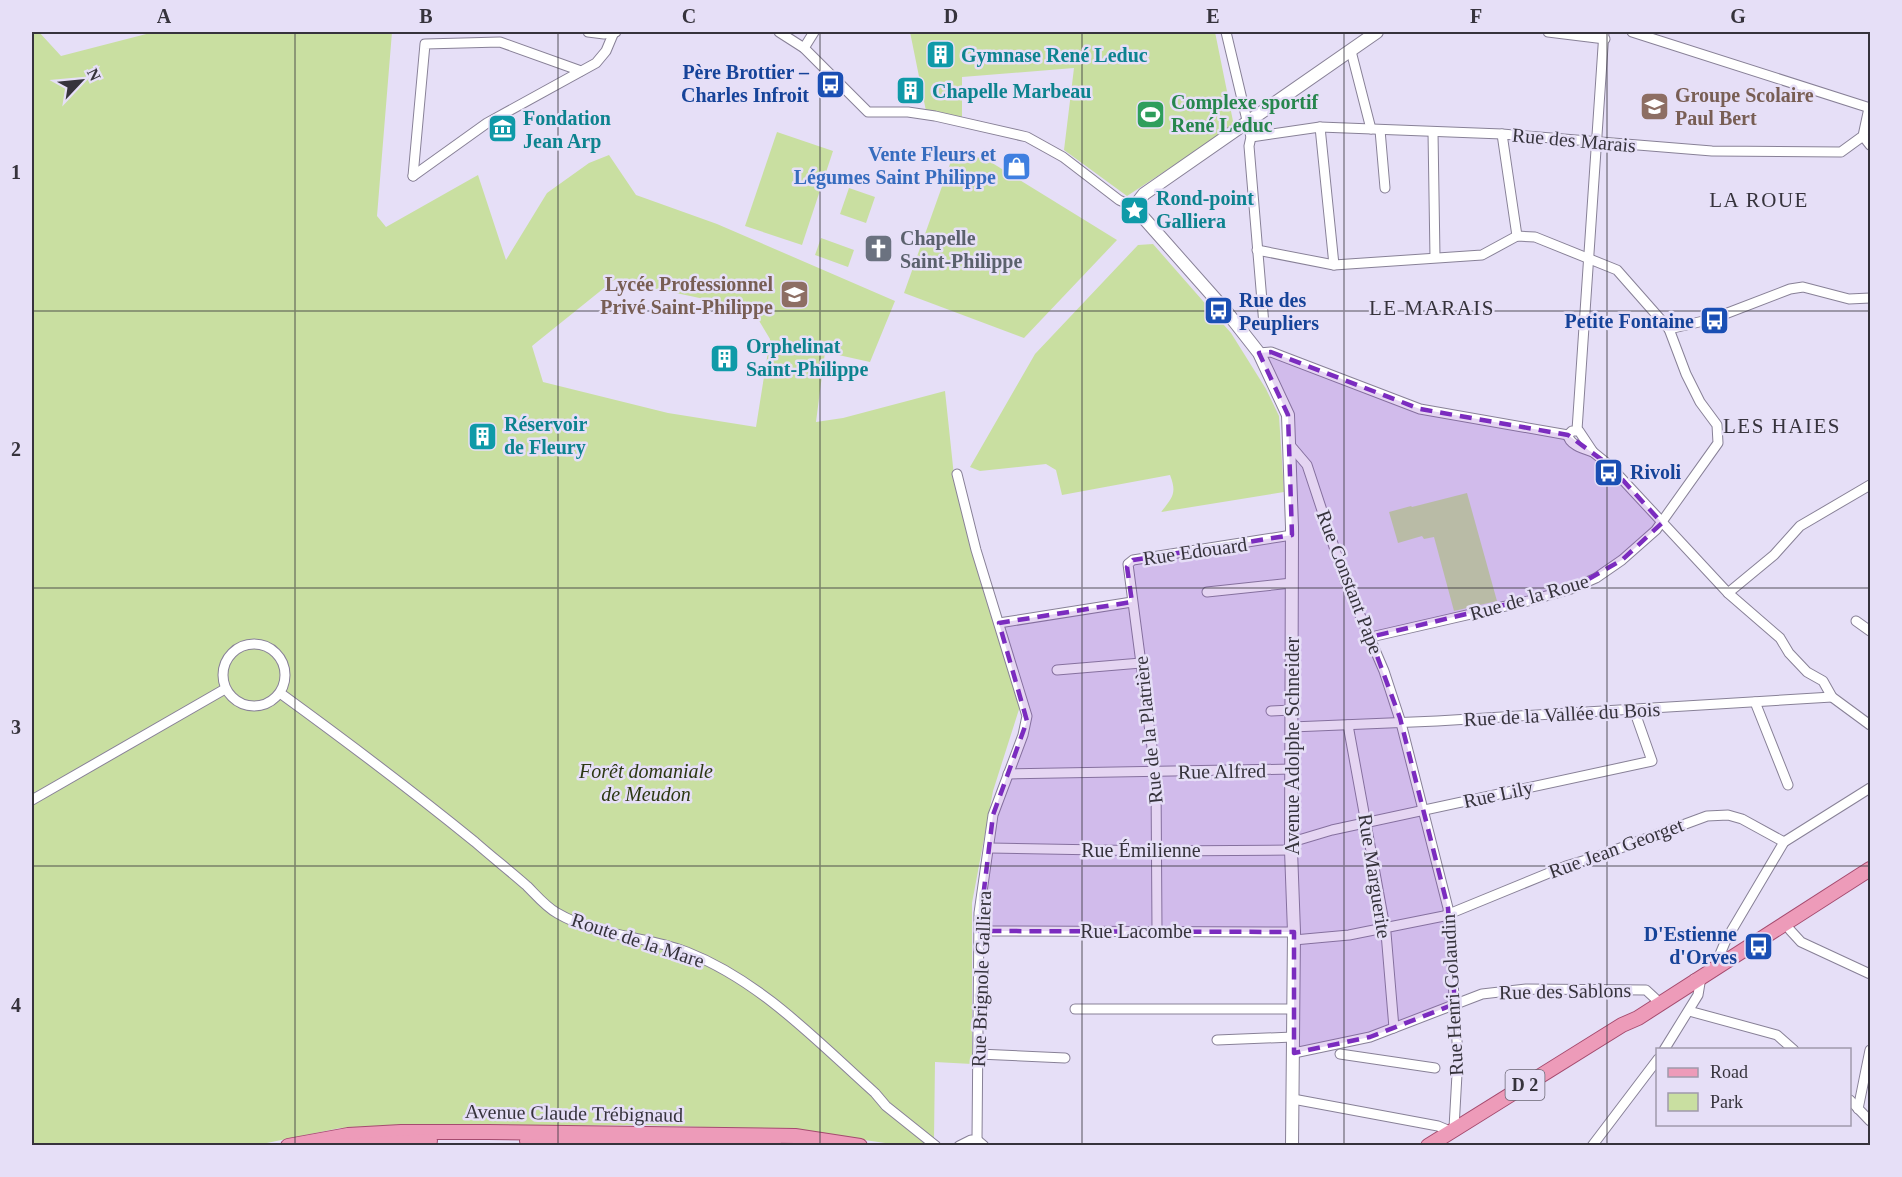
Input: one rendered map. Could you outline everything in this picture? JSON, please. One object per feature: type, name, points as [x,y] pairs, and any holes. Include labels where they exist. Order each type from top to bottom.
[{"type":"main road","name":"D 2","points":[[1428,1146],[1622,1024],[1638,1018],[1658,1001],[1870,869]]},
{"type":"main road","name":"Avenue Claude Trébignaud","points":[[288,1146],[348,1135],[401,1132],[488,1132],[795,1136],[860,1146]]},
{"type":"main road","name":"Avenue Claude Trébignaud","points":[[343,1146],[409,1141],[470,1140],[775,1146]]},
{"type":"street","points":[[588,32],[604,34],[615,32]]},
{"type":"street","points":[[581,71],[500,42],[425,44],[413,176],[487,123],[596,63],[606,51],[615,32]]},
{"type":"street","points":[[779,32],[804,48],[868,112],[917,113],[1027,137],[1063,157],[1119,200],[1134,207],[1144,194],[1377,32]]},
{"type":"street","points":[[804,48],[814,32]]},
{"type":"street","points":[[1226,32],[1251,137],[1257,250],[1264,325]]},
{"type":"street","points":[[1548,32],[1605,35],[1576,437]]},
{"type":"street","points":[[1632,32],[1870,108],[1863,136],[1870,145]]},
{"type":"street","points":[[1351,51],[1375,129],[1385,188]]},
{"type":"street","points":[[1320,128],[1334,265]]},
{"type":"street","name":"Rue des Marais","points":[[1251,137],[1320,128],[1375,129],[1502,134],[1712,151],[1840,152],[1863,136]]},
{"type":"street","points":[[1433,132],[1436,257]]},
{"type":"street","points":[[1502,134],[1517,236]]},
{"type":"street","name":"Avenue Adolphe Schneider","points":[[1134,207],[1226,311],[1259,353],[1288,415],[1292,535],[1294,936],[1292,1146]]},
{"type":"street","points":[[1257,250],[1334,265],[1482,255],[1517,236],[1535,237],[1617,270],[1669,329],[1712,320],[1790,289],[1803,288],[1849,299],[1870,298]]},
{"type":"street","name":"Rue de la Roue","points":[[1371,637],[1571,589],[1596,578],[1622,560],[1662,523],[1718,443],[1717,425],[1700,402],[1686,374],[1669,329]]},
{"type":"street","points":[[1259,353],[1271,352],[1420,409],[1576,437],[1609,465],[1728,593],[1780,638],[1789,653],[1807,672],[1823,681],[1832,697],[1870,725]]},
{"type":"street","name":"Rue Constant Pape","points":[[1290,445],[1307,465],[1345,580],[1371,637],[1401,723]]},
{"type":"street","name":"Rue Brignole Galliera","points":[[957,474],[976,550],[1027,716],[1023,735],[993,815],[979,913],[980,1143]]},
{"type":"street","points":[[1728,593],[1774,555],[1800,526],[1870,485]]},
{"type":"street","name":"Rue Edouard","points":[[1132,602],[1127,567],[1129,561],[1292,535]]},
{"type":"street","points":[[1207,592],[1292,583]]},
{"type":"street","points":[[999,623],[1132,602]]},
{"type":"street","name":"Rue de la Platrière","points":[[1132,602],[1156,772],[1157,931]]},
{"type":"street","points":[[1856,621],[1870,631]]},
{"type":"street","points":[[245,644],[259,644],[274,651],[284,666],[284,685],[280,693],[264,705],[243,705],[233,698],[225,688],[222,676],[224,664],[229,655],[245,644]]},
{"type":"street","points":[[1057,670],[1141,663]]},
{"type":"street","points":[[32,800],[225,688]]},
{"type":"street","name":"Route de la Mare","points":[[280,693],[463,832],[556,913],[596,931],[646,940],[686,952],[726,969],[782,1011],[886,1106],[936,1146]]},
{"type":"street","name":"Rue de la Vallée du Bois","points":[[1292,727],[1401,723],[1832,697]]},
{"type":"street","points":[[1755,702],[1788,785]]},
{"type":"street","points":[[1270,711],[1292,710]]},
{"type":"street","name":"Rue Lily","points":[[1292,846],[1332,830],[1652,761],[1634,710]]},
{"type":"street","name":"Rue Henri Golaudin","points":[[1401,723],[1449,914],[1458,1056],[1452,1130]]},
{"type":"street","name":"Rue Marguerite","points":[[1348,725],[1385,927],[1394,1028]]},
{"type":"street","name":"Rue Alfred","points":[[1008,774],[1292,770]]},
{"type":"street","points":[[1719,963],[1726,940],[1784,842],[1870,788]]},
{"type":"street","name":"Rue Jean Georget","points":[[1385,927],[1429,920],[1449,914],[1566,866],[1707,816],[1728,815],[1742,819],[1784,842]]},
{"type":"street","name":"Rue Émilienne","points":[[990,848],[1157,851],[1292,846]]},
{"type":"street","name":"Rue Lacombe","points":[[979,931],[1157,931],[1294,936],[1349,935],[1385,927]]},
{"type":"street","points":[[1790,930],[1801,942],[1870,974]]},
{"type":"street","points":[[1665,1048],[1698,995],[1700,983],[1694,979]]},
{"type":"street","name":"Rue des Sablons","points":[[1294,1053],[1354,1042],[1482,994],[1526,989],[1646,990],[1658,1001]]},
{"type":"street","points":[[1075,1008],[1293,1009]]},
{"type":"street","points":[[1689,1011],[1778,1035],[1792,1048]]},
{"type":"street","points":[[1217,1040],[1293,1038]]},
{"type":"street","points":[[1858,1109],[1870,1050]]},
{"type":"street","points":[[978,1054],[1065,1058]]},
{"type":"street","points":[[1340,1054],[1435,1068]]},
{"type":"street","points":[[1592,1146],[1656,1062]]},
{"type":"street","points":[[1293,1099],[1452,1130]]},
{"type":"street","points":[[1851,1101],[1870,1121]]},
{"type":"street","points":[[959,1146],[971,1140],[980,1143]]},
{"type":"highlighted area","points":[[1271,352],[1420,409],[1568,435],[1609,465],[1662,523],[1622,560],[1571,589],[1370,637],[1400,718],[1448,908],[1455,1004],[1370,1037],[1294,1053],[1294,932],[979,931],[993,815],[1027,721],[999,623],[1132,602],[1127,567],[1133,560],[1292,535],[1288,415],[1259,353]]},
{"type":"green space","name":"Forêt domaniale de Meudon","points":[[32,32],[39,32],[61,56],[154,32],[392,32],[377,216],[386,227],[478,175],[506,260],[547,193],[589,163],[609,155],[636,195],[717,224],[895,301],[870,362],[825,352],[816,422],[843,418],[945,391],[954,476],[981,584],[1021,703],[993,791],[972,903],[972,1064],[935,1062],[934,1138],[923,1145],[906,1146],[795,1130],[642,1125],[340,1128],[257,1145],[32,1145]],"holes":[[[614,280],[752,309],[770,339],[756,427],[668,413],[543,382],[532,346]]]},
{"type":"green space","name":"Complexe sportif René Leduc","points":[[910,32],[1215,32],[1234,126],[1127,196],[1064,150],[1074,68],[962,77],[962,117],[926,111]]},
{"type":"green space","points":[[777,132],[833,151],[802,245],[745,226]]},
{"type":"green space","points":[[955,150],[989,161],[1117,240],[1024,338],[904,293]]},
{"type":"green space","points":[[849,188],[875,197],[866,223],[840,214]]},
{"type":"green space","points":[[821,238],[854,250],[848,267],[815,255]]},
{"type":"green space","points":[[1153,244],[1231,333],[1266,389],[1279,416],[1284,492],[1161,512],[1173,495],[1170,475],[1062,495],[1056,470],[1046,464],[980,471],[970,467],[1035,354],[1138,245]]},
{"type":"green space","points":[[1467,493],[1497,601],[1454,611],[1434,537],[1424,539],[1422,536],[1398,543],[1389,512]]},
{"type":"place","name":"Gymnase René Leduc","points":[[940,55]]},
{"type":"place","name":"Père Brottier – Charles Infroit","points":[[830,84]]},
{"type":"place","name":"Chapelle Marbeau","points":[[911,91]]},
{"type":"place","name":"Groupe Scolaire Paul Bert","points":[[1654,106]]},
{"type":"place","name":"Complexe sportif René Leduc","points":[[1150,114]]},
{"type":"place","name":"Fondation Jean Arp","points":[[502,129]]},
{"type":"place","name":"Vente Fleurs et Légumes Saint Philippe","points":[[1017,166]]},
{"type":"place","name":"Rond-point Galliera","points":[[1135,210]]},
{"type":"place","name":"Chapelle Saint-Philippe","points":[[879,249]]},
{"type":"place","name":"Lycée Professionnel Privé Saint-Philippe","points":[[794,295]]},
{"type":"place","name":"Rue des Peupliers","points":[[1218,311]]},
{"type":"place","name":"Petite Fontaine","points":[[1715,321]]},
{"type":"place","name":"Orphelinat Saint-Philippe","points":[[725,358]]},
{"type":"place","name":"Réservoir de Fleury","points":[[483,436]]},
{"type":"place","name":"Rivoli","points":[[1609,472]]},
{"type":"place","name":"D'Estienne d'Orves","points":[[1758,946]]},
{"type":"district","name":"LA ROUE","points":[[1759,200]]},
{"type":"district","name":"LE MARAIS","points":[[1432,308]]},
{"type":"district","name":"LES HAIES","points":[[1782,426]]}]
